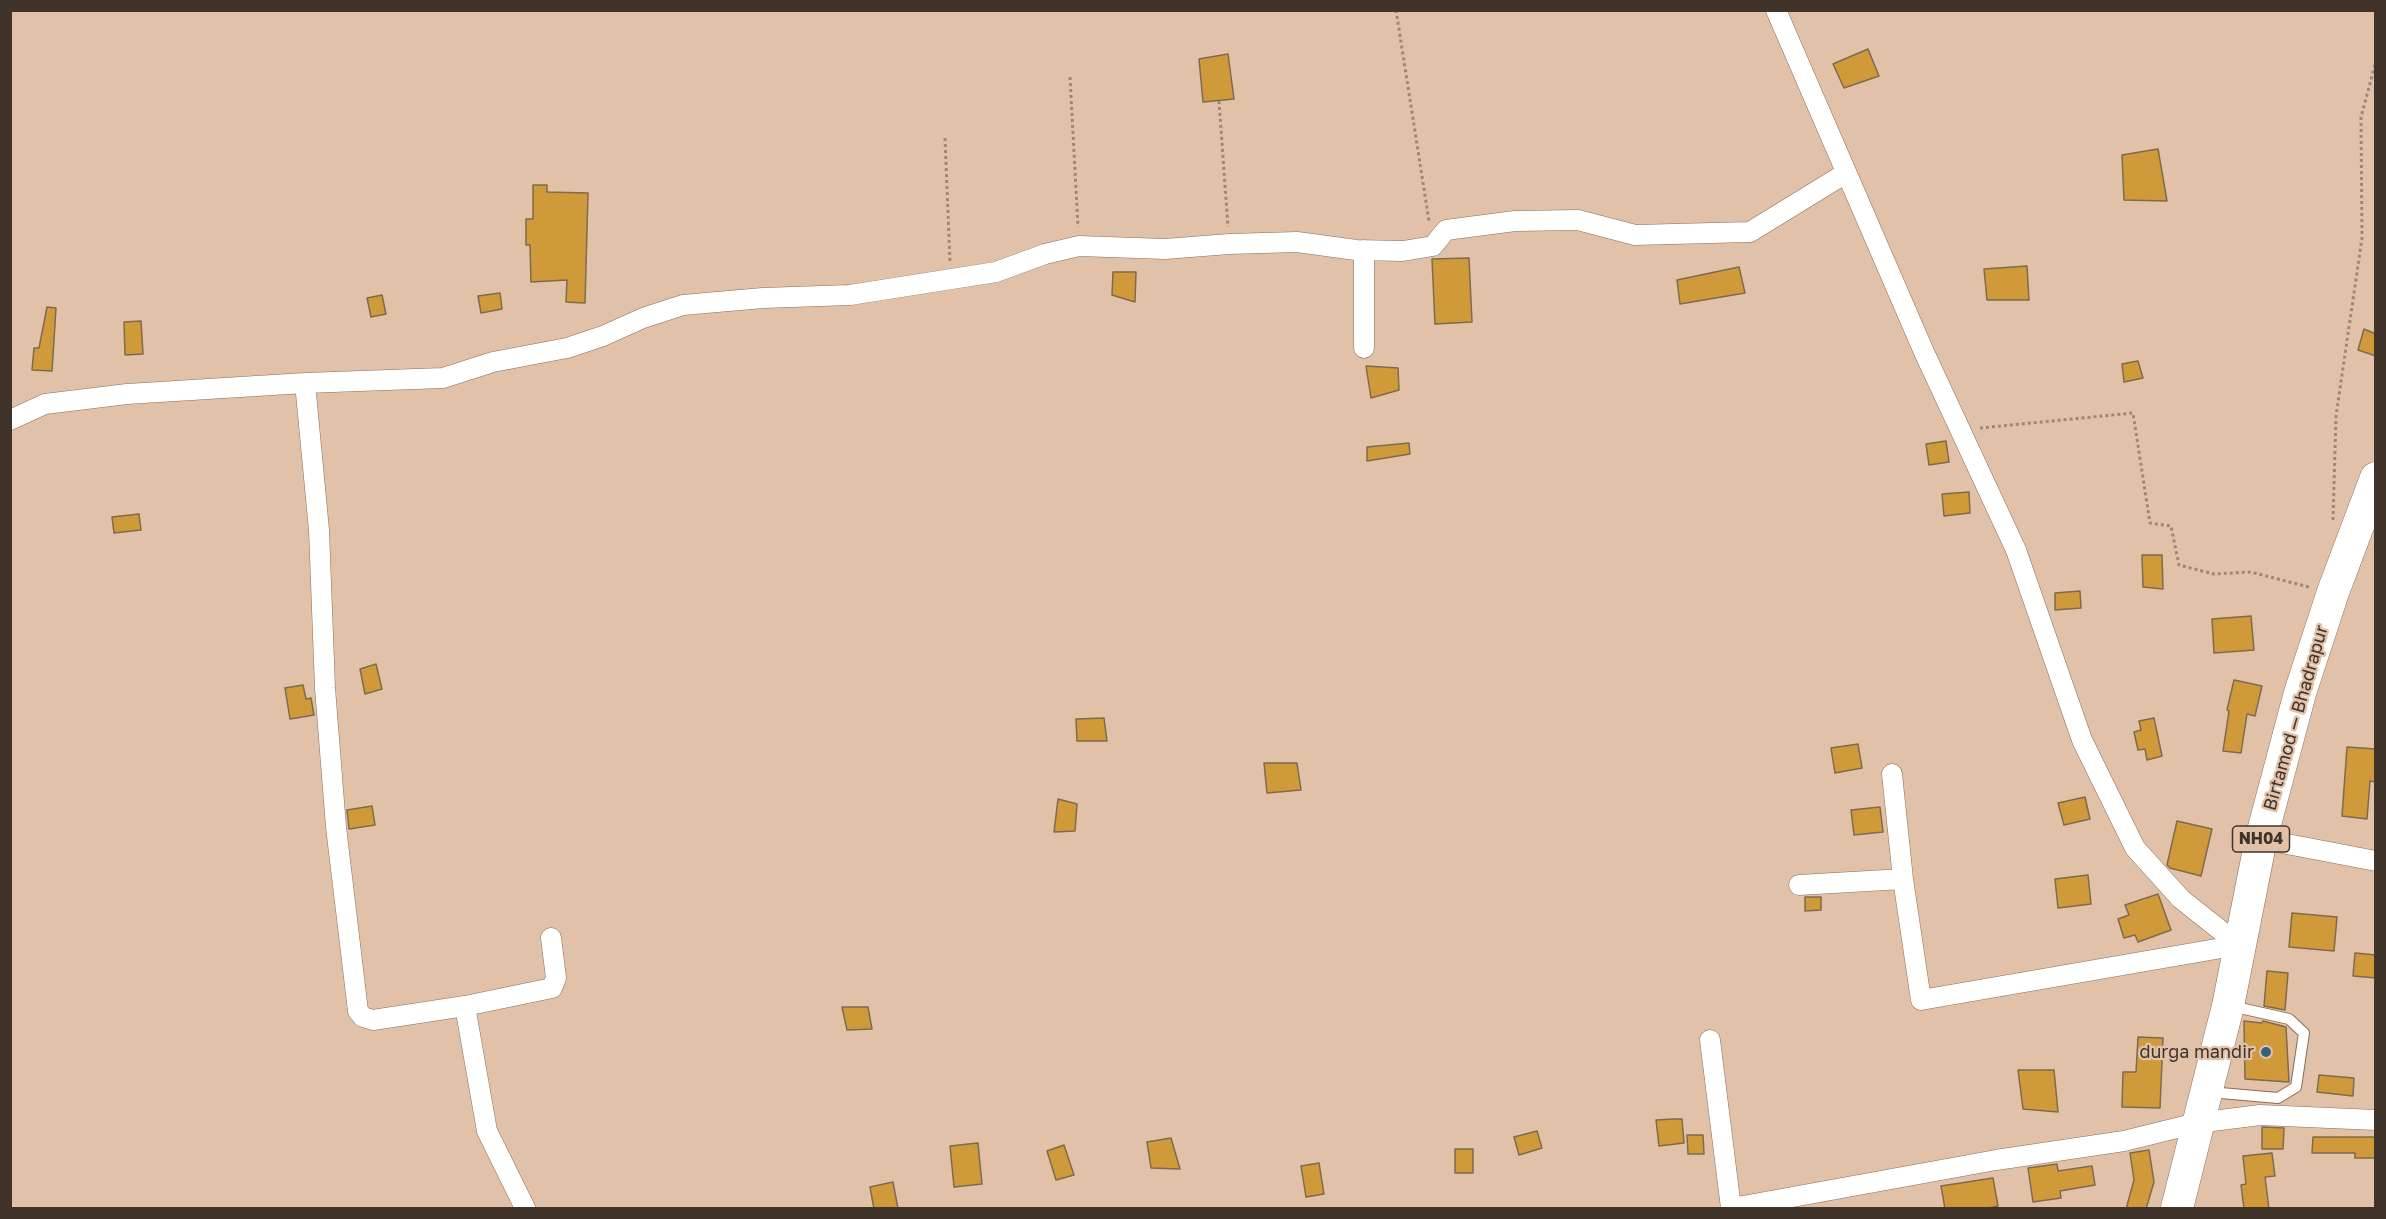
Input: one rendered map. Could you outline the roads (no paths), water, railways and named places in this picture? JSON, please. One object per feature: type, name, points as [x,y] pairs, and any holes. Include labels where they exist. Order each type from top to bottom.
[{"type":"main road","name":"Birtamod — Bhadrapur","points":[[2177,1209],[2228,1006],[2261,839],[2300,693],[2355,526],[2376,478]]},
{"type":"street","points":[[1776,10],[1924,352],[2016,550],[2082,740],[2135,848],[2181,899],[2240,945]]},
{"type":"street","points":[[10,420],[45,404],[127,394],[305,383],[443,378],[493,362],[567,348],[603,336],[643,318],[683,306],[763,298],[850,295],[996,272],[1045,254],[1079,246],[1165,249],[1297,242],[1364,250],[1403,251],[1433,246],[1446,230],[1515,221],[1578,219],[1635,236],[1750,232],[1846,173]]},
{"type":"street","points":[[1364,250],[1364,348]]},
{"type":"street","points":[[305,383],[319,530],[326,688],[336,827],[358,1011],[363,1017],[373,1020],[465,1006],[552,988],[556,978],[551,938]]},
{"type":"street","points":[[1892,774],[1903,879],[1921,1000],[2240,945]]},
{"type":"street","points":[[2261,839],[2376,861]]},
{"type":"street","points":[[1799,885],[1903,879]]},
{"type":"street","points":[[465,1006],[487,1131],[525,1209]]},
{"type":"street","points":[[1710,1040],[1731,1209],[1996,1160],[2124,1141],[2197,1123],[2260,1115],[2376,1120]]},
{"type":"lane","points":[[2207,1092],[2278,1098],[2296,1087],[2304,1032],[2289,1019],[2228,1006]]},
{"type":"place","name":"durga mandir","points":[[2266,1052]]}]
